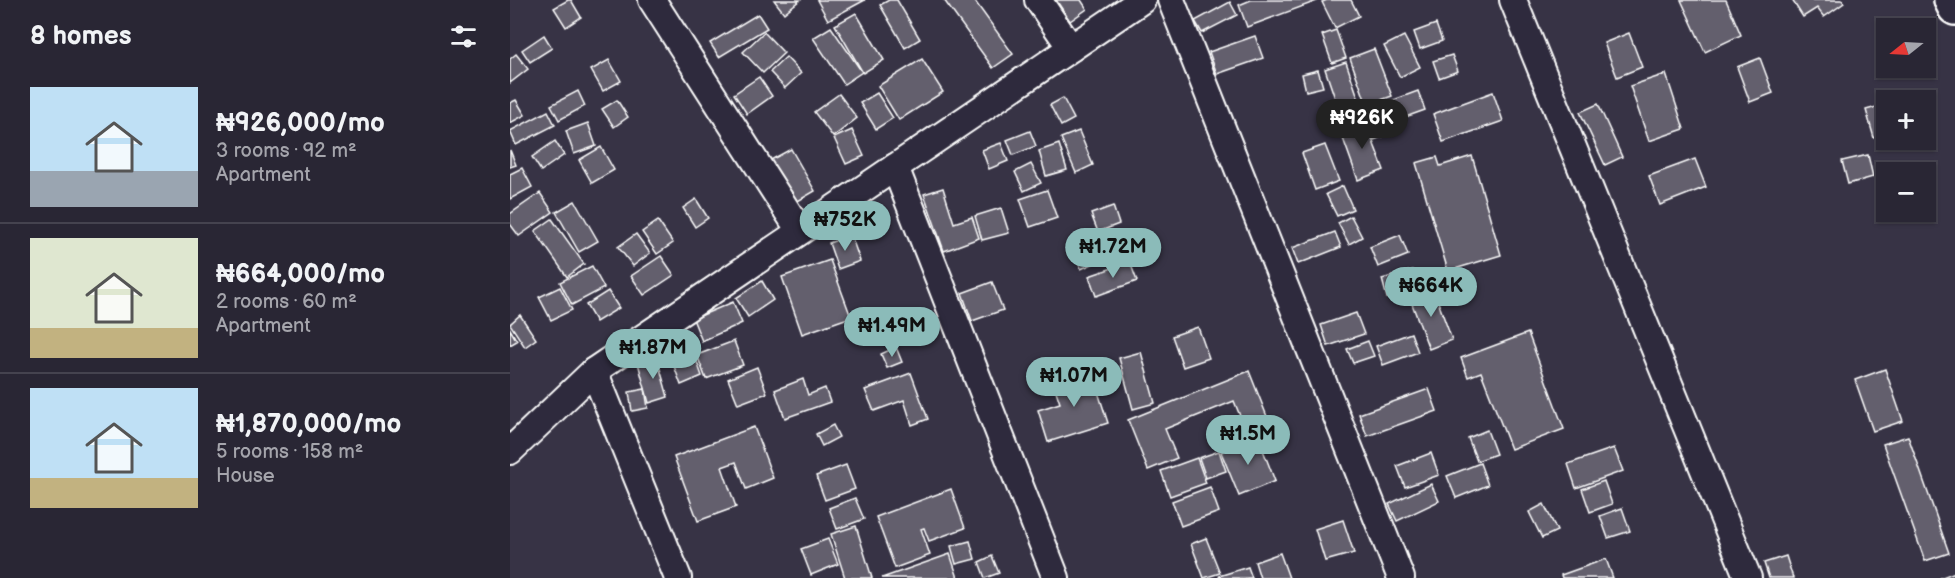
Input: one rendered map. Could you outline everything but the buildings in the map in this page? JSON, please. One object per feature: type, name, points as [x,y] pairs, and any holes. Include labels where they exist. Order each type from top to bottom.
[{"type":"highway","points":[[1951,0],[1955,8]]},
{"type":"street","points":[[652,0],[800,231]]},
{"type":"street","points":[[1038,0],[1071,48]]},
{"type":"street","points":[[513,439],[594,371],[1142,0]]},
{"type":"street","points":[[1171,0],[1401,578]]},
{"type":"street","points":[[1513,0],[1748,578]]},
{"type":"street","points":[[895,167],[1056,578]]},
{"type":"street","points":[[594,371],[678,578]]}]
